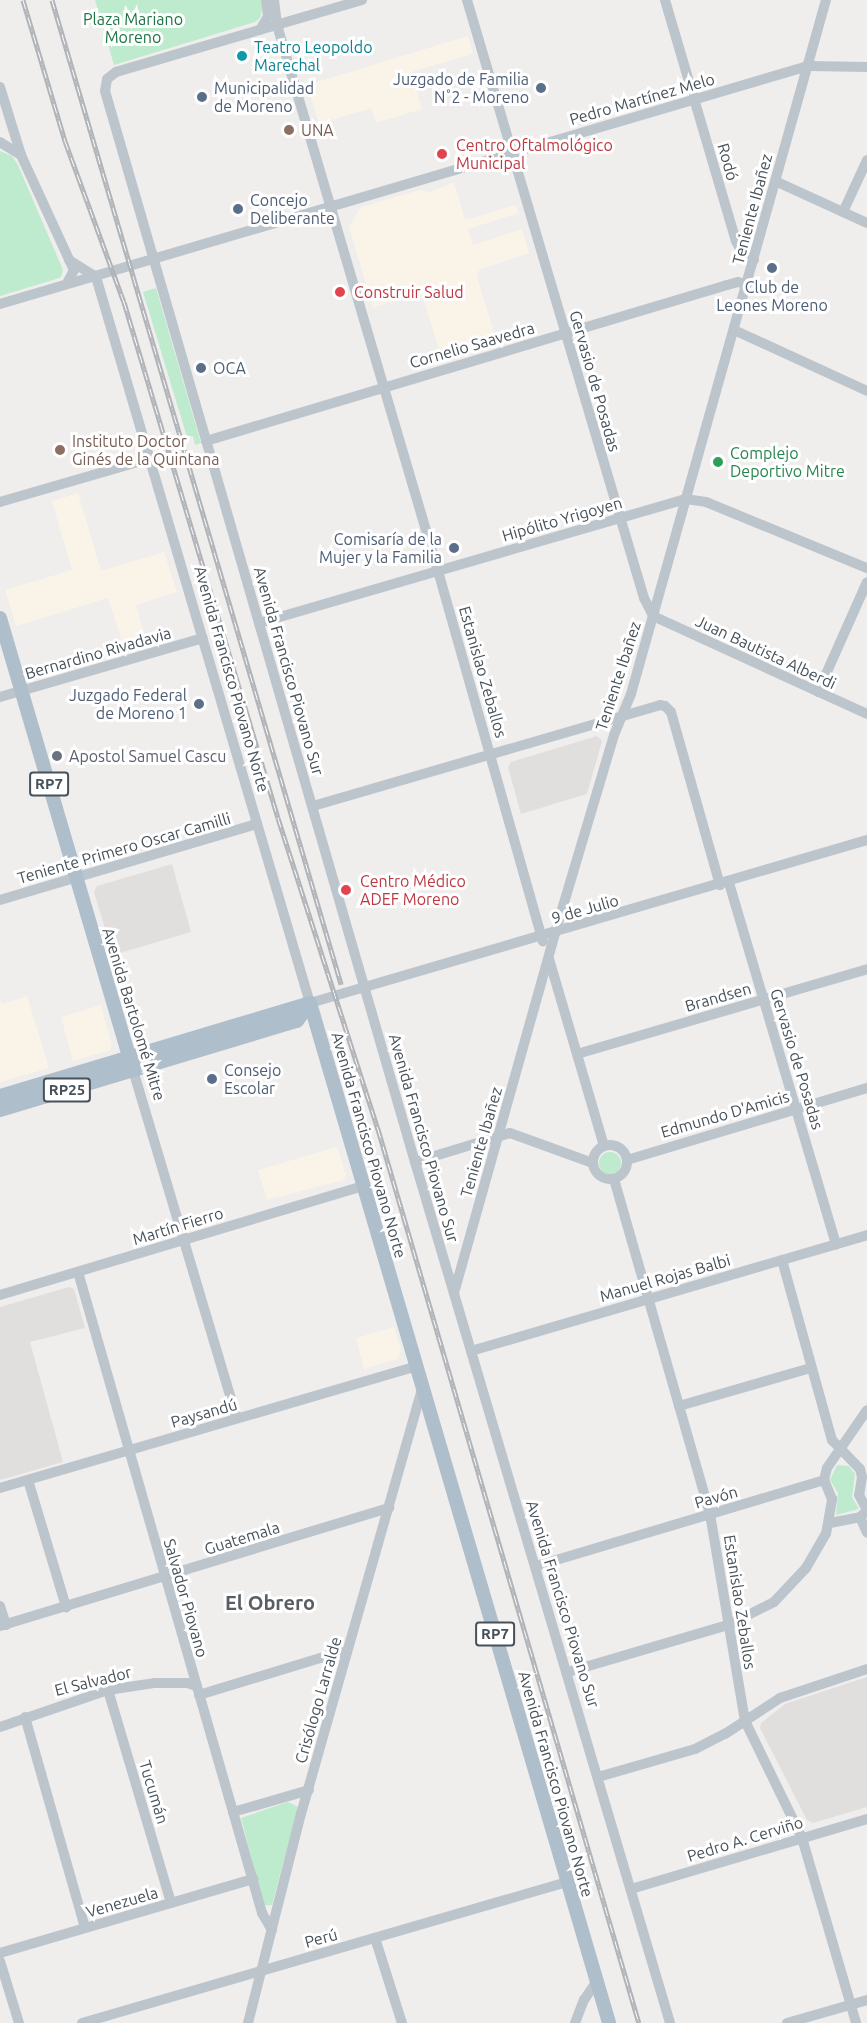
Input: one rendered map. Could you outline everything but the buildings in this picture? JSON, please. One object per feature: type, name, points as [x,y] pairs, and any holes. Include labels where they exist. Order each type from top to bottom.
[{"type":"main road","name":"Avenida Bartolomé Mitre","points":[[0,618],[133,1070]]},
{"type":"main road","points":[[129,1056],[310,1003]]},
{"type":"main road","points":[[133,1070],[297,1021],[310,1003]]},
{"type":"main road","name":"Avenida Francisco Piovano Norte","points":[[310,1003],[609,2023]]},
{"type":"main road","name":"RP25","points":[[0,1096],[129,1056]]},
{"type":"main road","name":"RP25","points":[[0,1110],[133,1070]]},
{"type":"street","points":[[260,30],[268,16],[266,0]]},
{"type":"street","name":"Estanislao Zeballos","points":[[274,0],[277,25],[332,207],[604,1146]]},
{"type":"street","points":[[260,30],[362,0]]},
{"type":"street","name":"Gervasio de Posadas","points":[[467,0],[644,598],[653,616]]},
{"type":"street","name":"Rodó","points":[[665,0],[735,241],[743,255],[753,260]]},
{"type":"street","name":"Teniente Ibañez","points":[[454,1294],[555,933],[653,616],[826,0]]},
{"type":"street","name":"Avenida Francisco Piovano Sur","points":[[260,30],[116,72],[107,79],[105,91],[415,1162],[568,1672],[670,2023]]},
{"type":"street","name":"Pedro Martínez Melo","points":[[0,304],[808,66],[867,67]]},
{"type":"street","points":[[0,87],[21,155],[74,270],[67,284]]},
{"type":"street","points":[[0,142],[21,155]]},
{"type":"street","points":[[843,212],[867,160]]},
{"type":"street","points":[[775,181],[867,223]]},
{"type":"street","points":[[69,260],[96,277]]},
{"type":"street","name":"Avenida Francisco Piovano Norte","points":[[96,277],[310,1003]]},
{"type":"street","name":"Cornelio Saavedra","points":[[206,441],[738,282],[747,284]]},
{"type":"street","points":[[734,330],[867,392]]},
{"type":"street","points":[[0,502],[151,458]]},
{"type":"street","name":"Hipólito Yrigoyen","points":[[259,623],[685,499],[706,502],[867,568]]},
{"type":"street","points":[[818,692],[867,582]]},
{"type":"street","name":"Juan Bautista Alberdi","points":[[653,616],[867,714]]},
{"type":"street","name":"Bernardino Rivadavia","points":[[0,697],[203,638]]},
{"type":"street","name":"Gervasio de Posadas","points":[[622,716],[665,706],[670,712],[724,884],[764,999],[836,1244]]},
{"type":"street","points":[[313,806],[622,716]]},
{"type":"street","name":"Teniente Primero Oscar Camilli","points":[[0,900],[257,825]]},
{"type":"street","name":"9 de Julio","points":[[310,1003],[724,884],[867,840]]},
{"type":"street","name":"Brandsen","points":[[577,1054],[867,969]]},
{"type":"street","name":"Avenida Bartolomé Mitre","points":[[133,1070],[237,1418]]},
{"type":"street","name":"Edmundo D'Amicis","points":[[627,1160],[867,1088]]},
{"type":"street","points":[[415,1162],[499,1135],[517,1134],[593,1163],[603,1178],[614,1179],[622,1175],[627,1160],[618,1148],[604,1146],[597,1151],[593,1163]]},
{"type":"street","name":"Estanislao Zeballos","points":[[614,1179],[710,1514],[745,1721],[802,1838],[856,2023]]},
{"type":"street","name":"Martín Fierro","points":[[1,1291],[78,1272],[364,1186]]},
{"type":"street","name":"Manuel Rojas Balbi","points":[[471,1351],[867,1235]]},
{"type":"street","points":[[782,1260],[832,1440],[838,1450],[860,1469],[862,1477],[859,1494],[865,1513],[867,1533]]},
{"type":"street","name":"Salvador Piovano","points":[[78,1272],[262,1913],[272,1930]]},
{"type":"street","name":"Paysandú","points":[[0,1488],[416,1366]]},
{"type":"street","points":[[679,1406],[811,1368]]},
{"type":"street","name":"Crisólogo Larralde","points":[[249,2023],[309,1790],[423,1387]]},
{"type":"street","points":[[568,1672],[728,1625],[774,1602],[791,1587],[820,1549],[830,1523],[832,1493],[824,1480],[827,1468],[867,1410]]},
{"type":"street","points":[[28,1480],[66,1607]]},
{"type":"street","name":"Pavón","points":[[536,1566],[824,1480]]},
{"type":"street","name":"Guatemala","points":[[3,1625],[164,1578],[388,1508]]},
{"type":"street","points":[[830,1523],[865,1513]]},
{"type":"street","points":[[0,1606],[3,1625]]},
{"type":"street","name":"El Salvador","points":[[0,1727],[108,1690],[155,1683],[187,1683],[198,1690],[336,1653],[348,1652]]},
{"type":"street","points":[[598,1777],[695,1749],[787,1695],[867,1669]]},
{"type":"street","name":"Tucumán","points":[[108,1690],[171,1903]]},
{"type":"street","points":[[26,1717],[85,1928]]},
{"type":"street","points":[[233,1812],[309,1790]]},
{"type":"street","name":"Pedro A. Cerviño","points":[[631,1889],[867,1819]]},
{"type":"street","name":"Venezuela","points":[[0,1953],[253,1879]]},
{"type":"street","name":"Perú","points":[[82,2023],[567,1882]]},
{"type":"street","points":[[375,1938],[402,2023]]},
{"type":"street","points":[[0,1960],[19,2023]]},
{"type":"street","points":[[575,2023],[584,2000],[597,1981]]},
{"type":"street","points":[[787,2023],[867,2000]]},
{"type":"shaded area","points":[[468,36],[473,54],[411,72],[422,109],[376,123],[371,108],[319,124],[307,85]]},
{"type":"shaded area","points":[[454,182],[465,220],[516,205],[519,213],[468,229],[473,245],[522,229],[529,253],[479,270],[477,277],[496,339],[441,355],[421,292],[373,308],[349,227],[361,207],[420,190],[430,192]]},
{"type":"shaded area","points":[[78,493],[101,571],[164,552],[177,592],[136,605],[147,643],[125,650],[108,598],[16,626],[5,590],[72,570],[52,501]]},
{"type":"shaded area","points":[[597,736],[602,741],[587,794],[521,814],[508,767],[511,762]]},
{"type":"shaded area","points":[[172,864],[191,932],[113,955],[94,892],[97,886]]},
{"type":"shaded area","points":[[27,996],[49,1068],[0,1082],[0,999],[2,1004]]},
{"type":"shaded area","points":[[101,1005],[112,1046],[110,1050],[73,1061],[61,1017]]},
{"type":"shaded area","points":[[337,1147],[346,1175],[344,1180],[267,1200],[258,1170]]},
{"type":"shaded area","points":[[69,1287],[74,1289],[85,1328],[30,1342],[63,1462],[0,1480],[0,1307]]},
{"type":"shaded area","points":[[394,1327],[401,1351],[398,1359],[364,1369],[356,1338]]},
{"type":"shaded area","points":[[867,1677],[867,1807],[813,1823],[807,1820],[760,1728],[761,1723],[785,1704]]},
{"type":"green space","name":"Plaza Mariano Moreno","points":[[95,0],[261,0],[263,7],[260,18],[255,22],[114,65]]},
{"type":"green space","points":[[0,151],[12,156],[18,165],[63,270],[61,277],[0,296]]},
{"type":"green space","points":[[156,288],[201,443],[195,445],[193,436],[187,437],[143,292]]},
{"type":"green space","points":[[610,1152],[618,1155],[621,1163],[618,1171],[610,1174],[602,1171],[599,1163],[602,1155]]},
{"type":"green space","points":[[837,1465],[849,1466],[855,1474],[852,1497],[859,1509],[836,1515],[838,1493],[830,1480]]},
{"type":"green space","points":[[288,1802],[298,1807],[272,1905],[264,1905],[241,1818]]},
{"type":"railway","points":[[23,0],[65,141],[124,302],[278,818],[378,1129],[639,2023]]},
{"type":"railway","points":[[52,0],[341,984]]},
{"type":"place","name":"Teatro Leopoldo Marechal","points":[[242,56]]},
{"type":"place","name":"Juzgado de Familia N˚2 - Moreno","points":[[541,88]]},
{"type":"place","name":"Municipalidad de Moreno","points":[[202,97]]},
{"type":"place","name":"UNA","points":[[289,130]]},
{"type":"place","name":"Centro Oftalmológico Municipal","points":[[442,154]]},
{"type":"place","name":"Concejo Deliberante","points":[[238,209]]},
{"type":"place","name":"Club de Leones Moreno","points":[[772,268]]},
{"type":"place","name":"Construir Salud","points":[[340,292]]},
{"type":"place","name":"OCA","points":[[201,368]]},
{"type":"place","name":"Instituto Doctor Ginés de la Quintana","points":[[60,450]]},
{"type":"place","name":"Complejo Deportivo Mitre","points":[[718,462]]},
{"type":"place","name":"Comisaría de la Mujer y la Familia","points":[[454,548]]},
{"type":"place","name":"Juzgado Federal de Moreno 1","points":[[199,704]]},
{"type":"place","name":"Apostol Samuel Cascu","points":[[57,756]]},
{"type":"place","name":"Centro Médico ADEF Moreno","points":[[346,890]]},
{"type":"place","name":"Consejo Escolar","points":[[212,1079]]},
{"type":"district","name":"El Obrero","points":[[270,1602]]}]
